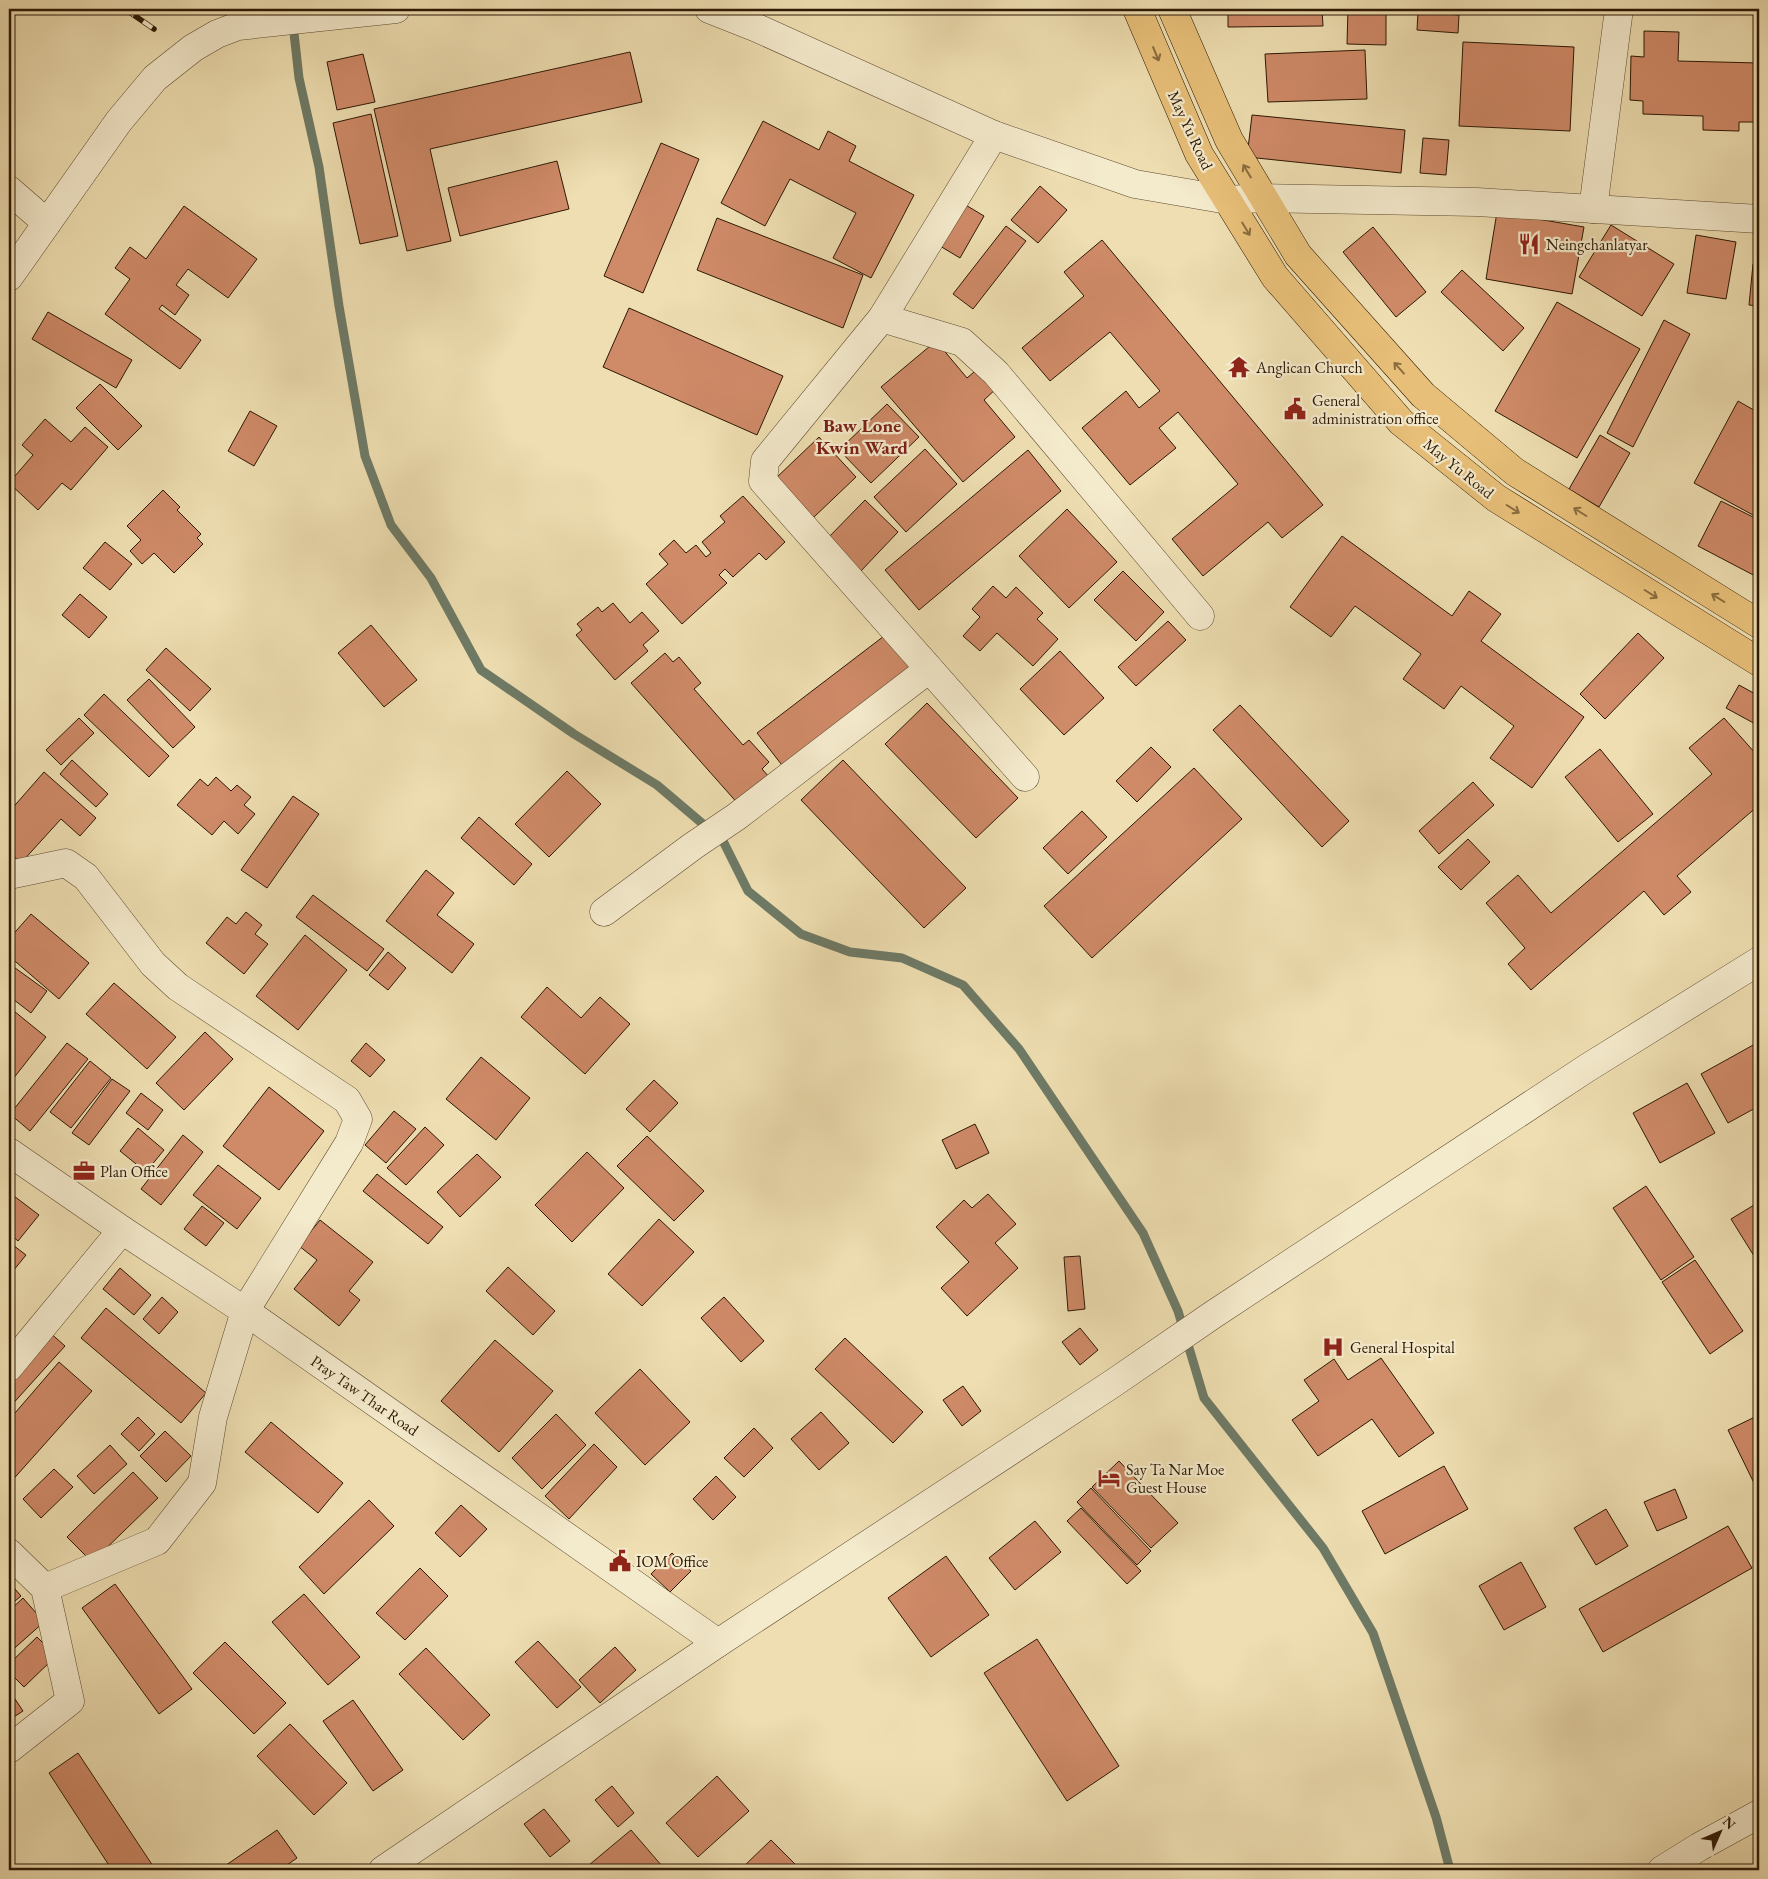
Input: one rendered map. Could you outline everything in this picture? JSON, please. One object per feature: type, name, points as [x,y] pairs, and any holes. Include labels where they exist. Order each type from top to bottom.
[{"type":"main road","name":"May Yu Road","points":[[1137,9],[1199,154],[1275,277],[1401,422],[1496,498],[1759,662]]},
{"type":"main road","name":"May Yu Road","points":[[1172,9],[1229,140],[1298,255],[1423,395],[1515,472],[1759,624]]},
{"type":"street","points":[[9,277],[119,121],[155,78],[193,48],[217,34],[238,26],[396,9]]},
{"type":"street","points":[[709,9],[765,32],[994,135],[1135,184],[1228,200],[1263,198],[1477,202],[1759,219]]},
{"type":"street","points":[[1593,209],[1620,9]]},
{"type":"street","points":[[994,135],[882,318],[765,461],[763,481],[1024,777]]},
{"type":"street","points":[[9,190],[47,223]]},
{"type":"street","points":[[882,318],[962,342],[996,373],[1200,616]]},
{"type":"street","points":[[604,912],[693,846],[736,818],[928,669]]},
{"type":"street","points":[[9,875],[66,863],[86,877],[153,964],[178,987],[347,1100],[358,1119],[349,1143],[245,1311],[213,1417],[202,1483],[157,1542],[45,1588]]},
{"type":"street","points":[[383,1870],[718,1643],[1112,1384],[1214,1314],[1587,1068],[1759,961]]},
{"type":"street","name":"Pray Taw Thar Road","points":[[9,1152],[122,1230],[245,1311],[718,1643]]},
{"type":"street","points":[[9,1367],[122,1230]]},
{"type":"street","points":[[9,1553],[45,1588],[70,1701],[9,1750]]},
{"type":"street","points":[[1662,1870],[1759,1814]]},
{"type":"building","points":[[1228,9],[1322,9],[1323,26],[1228,27]]},
{"type":"building","points":[[1348,9],[1386,9],[1386,45],[1347,44]]},
{"type":"building","points":[[1418,12],[1459,15],[1458,33],[1417,30]]},
{"type":"building","points":[[1644,31],[1679,32],[1678,61],[1759,63],[1759,122],[1739,122],[1739,131],[1703,130],[1703,116],[1643,114],[1643,101],[1630,100],[1631,56],[1644,57]]},
{"type":"building","points":[[1463,42],[1574,47],[1570,131],[1459,126]]},
{"type":"building","points":[[1365,50],[1367,99],[1268,102],[1265,54]]},
{"type":"building","points":[[630,52],[642,102],[430,149],[451,241],[407,251],[374,109]]},
{"type":"building","points":[[363,54],[375,102],[337,110],[327,62]]},
{"type":"building","points":[[371,114],[398,236],[360,244],[333,123]]},
{"type":"building","points":[[1252,115],[1405,130],[1401,173],[1247,157]]},
{"type":"building","points":[[763,121],[819,150],[828,131],[856,146],[849,161],[914,195],[871,278],[833,258],[856,213],[790,179],[765,226],[721,203]]},
{"type":"building","points":[[1423,138],[1449,140],[1446,175],[1420,173]]},
{"type":"building","points":[[661,143],[699,159],[643,293],[604,276]]},
{"type":"building","points":[[557,161],[569,209],[460,236],[448,188]]},
{"type":"building","points":[[1040,186],[1067,210],[1038,243],[1011,220]]},
{"type":"building","points":[[959,201],[984,216],[960,258],[935,243]]},
{"type":"building","points":[[184,206],[257,259],[228,298],[188,269],[176,285],[189,295],[175,315],[162,305],[159,309],[201,340],[180,369],[105,314],[130,279],[115,268],[130,247],[146,259]]},
{"type":"building","points":[[1497,212],[1584,227],[1572,294],[1486,279]]},
{"type":"building","points":[[717,218],[863,275],[843,328],[697,270]]},
{"type":"building","points":[[1611,225],[1674,264],[1642,316],[1579,277]]},
{"type":"building","points":[[1006,226],[1026,241],[973,309],[953,294]]},
{"type":"building","points":[[1373,227],[1426,292],[1396,317],[1343,252]]},
{"type":"building","points":[[1696,235],[1736,242],[1726,299],[1687,293]]},
{"type":"building","points":[[1102,240],[1323,505],[1282,538],[1268,522],[1203,576],[1172,539],[1238,484],[1178,412],[1159,428],[1176,448],[1130,485],[1082,428],[1126,391],[1139,408],[1160,391],[1110,332],[1050,381],[1022,348],[1084,296],[1064,272]]},
{"type":"building","points":[[1753,264],[1759,265],[1759,306],[1749,305]]},
{"type":"building","points":[[1462,270],[1524,328],[1503,351],[1441,292]]},
{"type":"building","points":[[1557,302],[1640,349],[1577,458],[1495,411]]},
{"type":"building","points":[[629,308],[783,376],[757,435],[603,367]]},
{"type":"building","points":[[48,312],[132,360],[116,388],[32,339]]},
{"type":"building","points":[[1664,320],[1690,334],[1633,447],[1607,433]]},
{"type":"building","points":[[936,341],[967,378],[981,366],[998,387],[984,400],[1015,437],[963,482],[881,387]]},
{"type":"building","points":[[100,384],[142,426],[118,450],[76,408]]},
{"type":"building","points":[[1738,401],[1759,413],[1759,504],[1753,515],[1694,483]]},
{"type":"building","points":[[887,404],[919,437],[871,483],[839,450]]},
{"type":"building","points":[[250,411],[277,426],[254,466],[228,451]]},
{"type":"building","points":[[45,419],[71,442],[85,427],[108,447],[71,490],[62,483],[38,510],[9,483],[33,455],[22,445]]},
{"type":"building","points":[[1600,435],[1630,453],[1599,507],[1569,489]]},
{"type":"building","points":[[819,437],[856,477],[813,518],[775,479]]},
{"type":"building","points":[[925,449],[957,484],[906,532],[874,497]]},
{"type":"building","points":[[1028,450],[1061,491],[919,610],[885,570]]},
{"type":"building","points":[[163,490],[180,507],[177,510],[201,534],[197,538],[203,544],[174,573],[154,553],[142,564],[130,551],[141,540],[127,526]]},
{"type":"building","points":[[743,496],[785,542],[766,560],[759,553],[733,577],[725,569],[719,575],[727,583],[682,624],[646,584],[668,564],[659,554],[674,540],[686,553],[696,545],[706,557],[711,553],[702,542],[725,522],[720,516]]},
{"type":"building","points":[[865,500],[898,532],[859,573],[825,541]]},
{"type":"building","points":[[1721,501],[1759,520],[1759,578],[1698,546]]},
{"type":"building","points":[[1067,509],[1117,562],[1069,608],[1019,556]]},
{"type":"building","points":[[1342,536],[1452,616],[1469,591],[1501,614],[1481,641],[1584,717],[1532,788],[1490,758],[1514,726],[1461,686],[1444,709],[1403,679],[1421,654],[1355,606],[1331,637],[1290,607]]},
{"type":"building","points":[[105,542],[132,564],[110,590],[83,568]]},
{"type":"building","points":[[1123,571],[1164,612],[1136,641],[1094,600]]},
{"type":"building","points":[[993,586],[1006,598],[1016,587],[1043,613],[1037,619],[1058,639],[1033,666],[997,633],[980,651],[963,636],[980,617],[972,609]]},
{"type":"building","points":[[80,594],[107,617],[89,638],[62,615]]},
{"type":"building","points":[[613,603],[630,623],[642,612],[659,631],[643,645],[648,651],[615,680],[576,635],[582,630],[577,624],[598,607],[602,612]]},
{"type":"building","points":[[1168,621],[1186,640],[1136,686],[1118,667]]},
{"type":"building","points":[[371,625],[417,680],[384,707],[338,653]]},
{"type":"building","points":[[888,633],[916,670],[785,769],[757,733]]},
{"type":"building","points":[[1638,633],[1664,658],[1605,719],[1580,694]]},
{"type":"building","points":[[166,648],[211,689],[190,711],[146,670]]},
{"type":"building","points":[[1060,651],[1104,698],[1064,735],[1020,689]]},
{"type":"building","points":[[665,653],[673,662],[679,657],[701,683],[694,689],[743,745],[749,740],[769,762],[762,769],[771,779],[740,806],[631,683]]},
{"type":"building","points":[[149,679],[195,727],[173,748],[127,700]]},
{"type":"building","points":[[1739,685],[1759,696],[1759,726],[1726,708]]},
{"type":"building","points":[[104,694],[169,756],[149,777],[84,715]]},
{"type":"building","points":[[927,703],[1018,798],[976,838],[885,744]]},
{"type":"building","points":[[1240,705],[1349,821],[1322,847],[1213,730]]},
{"type":"building","points":[[79,718],[94,733],[61,765],[46,750]]},
{"type":"building","points":[[1724,718],[1756,754],[1759,752],[1759,805],[1677,876],[1691,892],[1664,915],[1644,891],[1531,990],[1508,964],[1525,948],[1486,903],[1518,875],[1551,913],[1712,774],[1689,748]]},
{"type":"building","points":[[1151,747],[1171,767],[1137,802],[1116,781]]},
{"type":"building","points":[[1600,749],[1653,814],[1618,842],[1565,777]]},
{"type":"building","points":[[72,760],[108,794],[96,807],[60,774]]},
{"type":"building","points":[[843,760],[966,888],[924,928],[801,800]]},
{"type":"building","points":[[1194,768],[1242,819],[1092,958],[1044,906]]},
{"type":"building","points":[[567,771],[601,804],[549,857],[515,824]]},
{"type":"building","points":[[44,772],[96,818],[80,836],[61,819],[21,863],[9,852],[9,812]]},
{"type":"building","points":[[216,777],[231,791],[237,785],[251,797],[244,805],[255,814],[238,834],[224,821],[212,835],[177,805],[200,779],[208,786]]},
{"type":"building","points":[[1473,782],[1494,805],[1439,854],[1419,831]]},
{"type":"building","points":[[293,796],[319,814],[267,888],[241,870]]},
{"type":"building","points":[[1082,811],[1107,837],[1068,874],[1043,848]]},
{"type":"building","points":[[479,817],[532,864],[514,885],[461,838]]},
{"type":"building","points":[[1468,839],[1490,862],[1461,890],[1438,867]]},
{"type":"building","points":[[426,870],[454,893],[437,915],[474,944],[452,973],[386,921]]},
{"type":"building","points":[[313,895],[384,949],[367,971],[296,917]]},
{"type":"building","points":[[246,912],[262,925],[255,934],[268,944],[244,974],[206,943],[227,917],[236,924]]},
{"type":"building","points":[[31,914],[89,963],[59,999],[9,956],[9,939]]},
{"type":"building","points":[[305,935],[347,970],[298,1030],[256,996]]},
{"type":"building","points":[[388,952],[406,968],[388,990],[369,975]]},
{"type":"building","points":[[11,965],[47,991],[31,1013],[9,996],[9,968]]},
{"type":"building","points":[[114,983],[176,1037],[147,1069],[86,1014]]},
{"type":"building","points":[[547,987],[581,1018],[600,997],[630,1024],[585,1074],[521,1017]]},
{"type":"building","points":[[9,1007],[46,1037],[9,1084]]},
{"type":"building","points":[[205,1032],[233,1059],[184,1110],[156,1083]]},
{"type":"building","points":[[67,1043],[88,1059],[30,1131],[10,1114]]},
{"type":"building","points":[[366,1043],[385,1060],[370,1077],[351,1061]]},
{"type":"building","points":[[1755,1044],[1759,1051],[1759,1106],[1728,1123],[1701,1074]]},
{"type":"building","points":[[481,1057],[530,1098],[496,1140],[446,1099]]},
{"type":"building","points":[[90,1061],[111,1078],[71,1128],[50,1112]]},
{"type":"building","points":[[112,1079],[130,1091],[89,1145],[72,1133]]},
{"type":"building","points":[[654,1080],[678,1103],[650,1132],[626,1109]]},
{"type":"building","points":[[1687,1083],[1715,1133],[1660,1163],[1633,1113]]},
{"type":"building","points":[[269,1087],[324,1131],[279,1190],[223,1146]]},
{"type":"building","points":[[141,1093],[163,1110],[148,1130],[126,1113]]},
{"type":"building","points":[[394,1111],[416,1129],[386,1163],[365,1145]]},
{"type":"building","points":[[975,1124],[989,1153],[956,1169],[942,1140]]},
{"type":"building","points":[[425,1127],[444,1145],[406,1185],[387,1168]]},
{"type":"building","points":[[138,1128],[164,1150],[146,1172],[120,1151]]},
{"type":"building","points":[[183,1135],[203,1152],[161,1205],[141,1189]]},
{"type":"building","points":[[647,1136],[704,1191],[674,1221],[617,1166]]},
{"type":"building","points":[[587,1152],[624,1188],[572,1242],[535,1205]]},
{"type":"building","points":[[477,1154],[501,1177],[460,1217],[437,1192]]},
{"type":"building","points":[[218,1165],[261,1198],[237,1229],[193,1195]]},
{"type":"building","points":[[377,1174],[443,1227],[428,1244],[363,1191]]},
{"type":"building","points":[[1646,1186],[1694,1257],[1661,1280],[1613,1208]]},
{"type":"building","points":[[10,1193],[39,1215],[18,1241],[9,1233]]},
{"type":"building","points":[[988,1194],[1016,1224],[995,1243],[1018,1268],[967,1316],[941,1288],[969,1262],[936,1227],[964,1200],[972,1208]]},
{"type":"building","points":[[1759,1202],[1759,1264],[1731,1219]]},
{"type":"building","points":[[202,1206],[224,1223],[206,1246],[184,1229]]},
{"type":"building","points":[[659,1219],[694,1252],[642,1306],[608,1274]]},
{"type":"building","points":[[320,1220],[373,1262],[349,1291],[360,1300],[339,1326],[294,1289],[317,1260],[299,1246]]},
{"type":"building","points":[[9,1242],[26,1255],[9,1276]]},
{"type":"building","points":[[1080,1256],[1085,1309],[1068,1311],[1064,1257]]},
{"type":"building","points":[[1695,1260],[1743,1331],[1710,1354],[1662,1282]]},
{"type":"building","points":[[508,1267],[555,1311],[533,1335],[486,1291]]},
{"type":"building","points":[[120,1268],[151,1295],[134,1315],[103,1289]]},
{"type":"building","points":[[162,1297],[178,1312],[159,1334],[143,1319]]},
{"type":"building","points":[[724,1297],[764,1341],[741,1362],[701,1318]]},
{"type":"building","points":[[106,1308],[206,1393],[181,1423],[81,1338]]},
{"type":"building","points":[[1080,1328],[1098,1350],[1080,1365],[1062,1342]]},
{"type":"building","points":[[48,1331],[65,1346],[9,1408],[9,1375]]},
{"type":"building","points":[[845,1338],[923,1412],[893,1443],[815,1369]]},
{"type":"building","points":[[495,1340],[553,1391],[499,1452],[441,1401]]},
{"type":"building","points":[[1381,1358],[1434,1433],[1399,1457],[1372,1419],[1318,1456],[1292,1420],[1319,1401],[1304,1380],[1334,1359],[1348,1380]]},
{"type":"building","points":[[59,1362],[92,1391],[9,1484],[9,1420]]},
{"type":"building","points":[[640,1369],[690,1422],[645,1465],[595,1413]]},
{"type":"building","points":[[963,1386],[981,1411],[962,1426],[943,1400]]},
{"type":"building","points":[[821,1412],[849,1443],[819,1470],[791,1439]]},
{"type":"building","points":[[556,1414],[586,1445],[542,1489],[512,1458]]},
{"type":"building","points":[[1757,1416],[1759,1421],[1759,1483],[1755,1485],[1728,1430]]},
{"type":"building","points":[[138,1417],[155,1434],[139,1451],[121,1434]]},
{"type":"building","points":[[271,1422],[343,1483],[318,1513],[245,1452]]},
{"type":"building","points":[[754,1428],[773,1448],[744,1477],[724,1458]]},
{"type":"building","points":[[165,1431],[191,1456],[166,1482],[140,1456]]},
{"type":"building","points":[[594,1444],[617,1467],[569,1519],[545,1496]]},
{"type":"building","points":[[110,1445],[127,1464],[94,1494],[77,1476]]},
{"type":"building","points":[[1119,1461],[1178,1523],[1151,1548],[1092,1487]]},
{"type":"building","points":[[1444,1466],[1468,1509],[1385,1554],[1362,1511]]},
{"type":"building","points":[[54,1469],[73,1487],[41,1518],[23,1499]]},
{"type":"building","points":[[133,1472],[158,1498],[92,1562],[67,1537]]},
{"type":"building","points":[[716,1476],[736,1497],[713,1520],[693,1499]]},
{"type":"building","points":[[1091,1488],[1151,1551],[1137,1565],[1077,1502]]},
{"type":"building","points":[[1675,1489],[1687,1518],[1657,1531],[1644,1502]]},
{"type":"building","points":[[369,1500],[394,1526],[324,1594],[299,1567]]},
{"type":"building","points":[[461,1505],[487,1529],[460,1557],[435,1533]]},
{"type":"building","points":[[1081,1508],[1141,1571],[1127,1584],[1067,1521]]},
{"type":"building","points":[[1606,1509],[1628,1546],[1596,1565],[1574,1528]]},
{"type":"building","points":[[1035,1521],[1061,1552],[1015,1590],[989,1558]]},
{"type":"building","points":[[1728,1526],[1752,1568],[1603,1652],[1579,1609]]},
{"type":"building","points":[[672,1553],[691,1571],[670,1592],[651,1574]]},
{"type":"building","points":[[946,1556],[989,1615],[931,1657],[888,1598]]},
{"type":"building","points":[[1521,1562],[1546,1607],[1504,1630],[1479,1586]]},
{"type":"building","points":[[420,1568],[448,1596],[405,1640],[376,1613]]},
{"type":"building","points":[[9,1582],[21,1596],[9,1606]]},
{"type":"building","points":[[115,1584],[192,1689],[159,1714],[82,1608]]},
{"type":"building","points":[[304,1594],[360,1657],[328,1685],[272,1622]]},
{"type":"building","points":[[23,1598],[44,1622],[9,1653],[9,1611]]},
{"type":"building","points":[[37,1637],[56,1656],[24,1687],[9,1672],[9,1664]]},
{"type":"building","points":[[1037,1639],[1119,1766],[1067,1801],[984,1673]]},
{"type":"building","points":[[538,1641],[581,1687],[557,1708],[515,1662]]},
{"type":"building","points":[[225,1642],[286,1703],[254,1734],[193,1673]]},
{"type":"building","points":[[615,1647],[636,1670],[600,1703],[579,1680]]},
{"type":"building","points":[[426,1648],[490,1715],[463,1740],[399,1674]]},
{"type":"building","points":[[9,1690],[23,1711],[9,1720]]},
{"type":"building","points":[[353,1700],[403,1770],[373,1791],[323,1721]]},
{"type":"building","points":[[290,1724],[347,1783],[314,1815],[257,1756]]},
{"type":"building","points":[[78,1753],[153,1866],[146,1870],[112,1870],[49,1773]]},
{"type":"building","points":[[717,1776],[749,1811],[698,1857],[666,1823]]},
{"type":"building","points":[[612,1786],[634,1813],[618,1827],[595,1800]]},
{"type":"building","points":[[544,1809],[570,1841],[550,1857],[524,1824]]},
{"type":"building","points":[[277,1830],[297,1858],[280,1870],[219,1870]]},
{"type":"building","points":[[631,1830],[662,1866],[657,1870],[583,1870]]},
{"type":"building","points":[[771,1840],[801,1870],[740,1870]]},
{"type":"waterway","points":[[293,24],[299,78],[319,167],[339,306],[365,456],[391,525],[431,578],[481,670],[574,734],[657,785],[723,841],[748,891],[801,934],[850,952],[902,958],[963,985],[1019,1049],[1143,1233],[1178,1311],[1204,1398],[1323,1548],[1373,1633],[1436,1817],[1450,1870]]},
{"type":"railway","points":[[125,9],[154,29]]},
{"type":"place","name":"Neingchanlatyar","points":[[1529,244]]},
{"type":"place","name":"Anglican Church","points":[[1239,367]]},
{"type":"place","name":"General administration office","points":[[1295,409]]},
{"type":"place","name":"Plan Office","points":[[84,1171]]},
{"type":"place","name":"General Hospital","points":[[1333,1347]]},
{"type":"place","name":"Say Ta Nar Moe Guest House","points":[[1109,1478]]},
{"type":"place","name":"IOM Office","points":[[620,1561]]},
{"type":"district","name":"Baw Lone Kwin Ward","points":[[862,436]]}]
